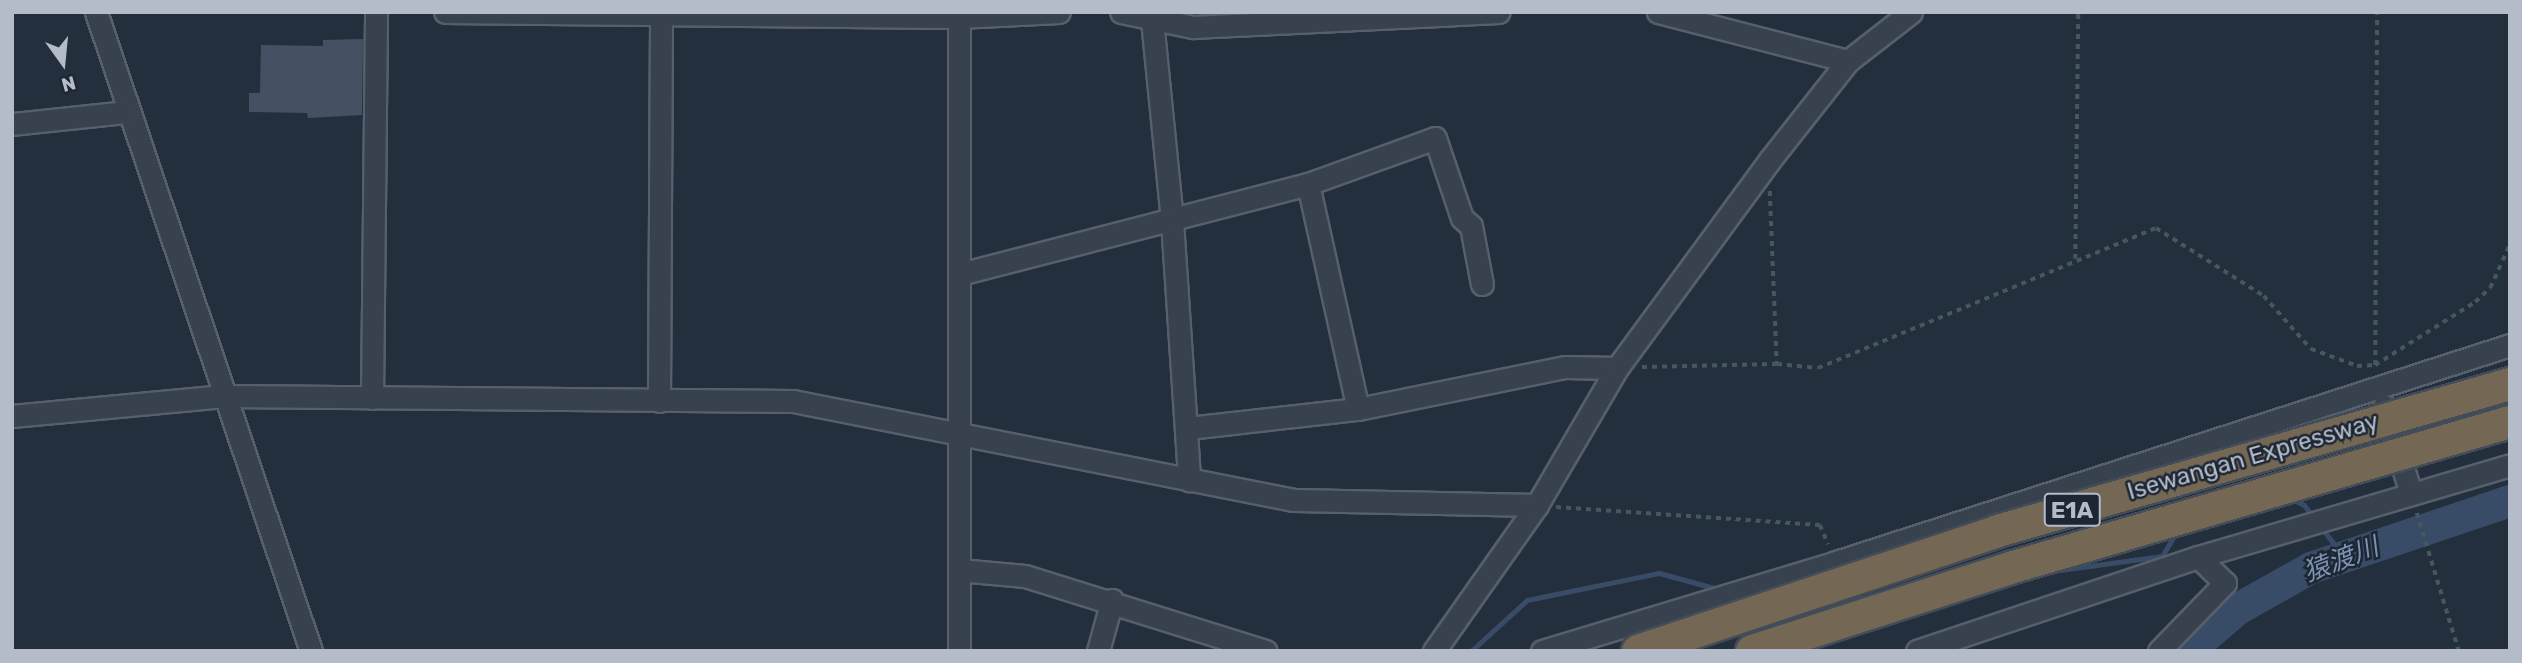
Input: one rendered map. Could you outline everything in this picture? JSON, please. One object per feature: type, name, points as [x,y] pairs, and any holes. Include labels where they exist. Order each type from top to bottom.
[{"type":"highway","name":"Isewangan Expressway","points":[[1638,651],[1998,531],[2510,384]]},
{"type":"highway","name":"Isewangan Expressway","points":[[1752,651],[2010,568],[2510,422]]},
{"type":"street","points":[[96,12],[126,112],[311,651]]},
{"type":"street","points":[[372,398],[376,12]]},
{"type":"street","points":[[445,12],[661,15],[1059,12]]},
{"type":"street","points":[[1121,12],[1193,27],[1499,12]]},
{"type":"street","points":[[1658,12],[1848,61]]},
{"type":"street","points":[[1434,651],[1537,505],[1617,368],[1769,160],[1848,61],[1912,12]]},
{"type":"street","points":[[959,14],[959,651]]},
{"type":"street","points":[[659,401],[661,15]]},
{"type":"street","points":[[1152,20],[1172,221],[1188,428],[1189,480]]},
{"type":"street","points":[[12,124],[126,112]]},
{"type":"street","points":[[960,274],[1308,184],[1435,138],[1462,218],[1471,226],[1482,284]]},
{"type":"street","points":[[1308,184],[1358,409]]},
{"type":"street","points":[[1542,651],[1836,562],[2510,345]]},
{"type":"street","points":[[1188,428],[1358,409],[1565,367],[1617,368]]},
{"type":"street","points":[[2379,388],[2411,494]]},
{"type":"street","points":[[12,416],[224,396],[793,401],[961,437],[1294,500],[1537,505]]},
{"type":"street","points":[[1917,651],[2198,557],[2510,466]]},
{"type":"street","points":[[2159,651],[2225,583],[2198,557]]},
{"type":"street","points":[[959,570],[1025,576],[1112,600],[1266,651]]},
{"type":"street","points":[[1098,651],[1112,600]]},
{"type":"path","points":[[2075,259],[2078,12]]},
{"type":"path","points":[[2377,12],[2375,365],[2379,388]]},
{"type":"path","points":[[1769,160],[1777,364]]},
{"type":"path","points":[[1617,368],[1777,364],[1818,368],[2075,259],[2156,228],[2264,296],[2311,349],[2357,366],[2375,365],[2475,302],[2490,288],[2510,244]]},
{"type":"path","points":[[1537,505],[1820,525],[1836,562]]},
{"type":"path","points":[[2420,520],[2459,651]]},
{"type":"building","points":[[363,39],[362,115],[308,118],[307,113],[249,112],[249,93],[260,93],[261,45],[323,46],[323,40]]},
{"type":"waterway","points":[[2290,498],[2304,505],[2314,518]]},
{"type":"waterway","name":"猿渡川","points":[[2189,651],[2238,609],[2311,568],[2510,501]]},
{"type":"waterway","points":[[2320,526],[2344,557]]},
{"type":"waterway","points":[[2053,571],[2162,556],[2176,533]]},
{"type":"waterway","points":[[1471,651],[1527,600],[1659,573],[1718,589]]},
{"type":"waterway","points":[[1838,599],[1871,598]]}]
